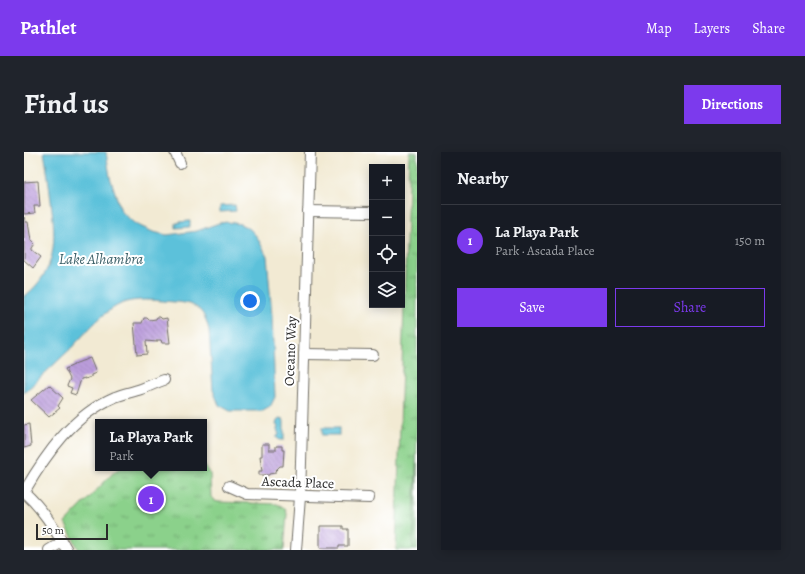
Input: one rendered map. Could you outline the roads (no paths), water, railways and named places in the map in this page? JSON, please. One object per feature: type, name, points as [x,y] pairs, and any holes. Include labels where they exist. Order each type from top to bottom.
[{"type":"street","points":[[175,152],[180,163]]},
{"type":"street","name":"Oceano Way","points":[[296,550],[300,497],[310,152]]},
{"type":"street","points":[[308,211],[369,212]]},
{"type":"street","points":[[304,354],[373,355]]},
{"type":"street","points":[[49,550],[65,546],[36,503],[24,492],[32,479],[64,435],[75,423],[90,411],[115,397],[164,380]]},
{"type":"street","name":"Ascada Place","points":[[229,486],[247,494],[300,497],[369,498]]},
{"type":"water","name":"Lake Alhambra","points":[[44,152],[106,152],[110,177],[121,211],[134,223],[153,232],[167,235],[197,231],[219,223],[228,222],[240,224],[250,229],[257,237],[267,256],[272,316],[275,397],[270,407],[263,411],[230,411],[219,405],[213,390],[209,330],[202,312],[198,308],[188,304],[151,300],[126,302],[108,311],[24,393],[24,297],[43,276],[49,265],[54,242],[53,215]]},
{"type":"water","points":[[235,205],[236,211],[220,212],[220,206]]},
{"type":"water","points":[[190,221],[190,227],[176,228],[176,223]]},
{"type":"water","points":[[279,418],[283,419],[284,421],[284,440],[279,440],[277,438],[279,435],[277,429],[278,426],[276,425]]},
{"type":"water","points":[[322,428],[339,428],[339,435],[322,435]]},
{"type":"place","name":"La Playa Park","points":[[151,499]]}]
